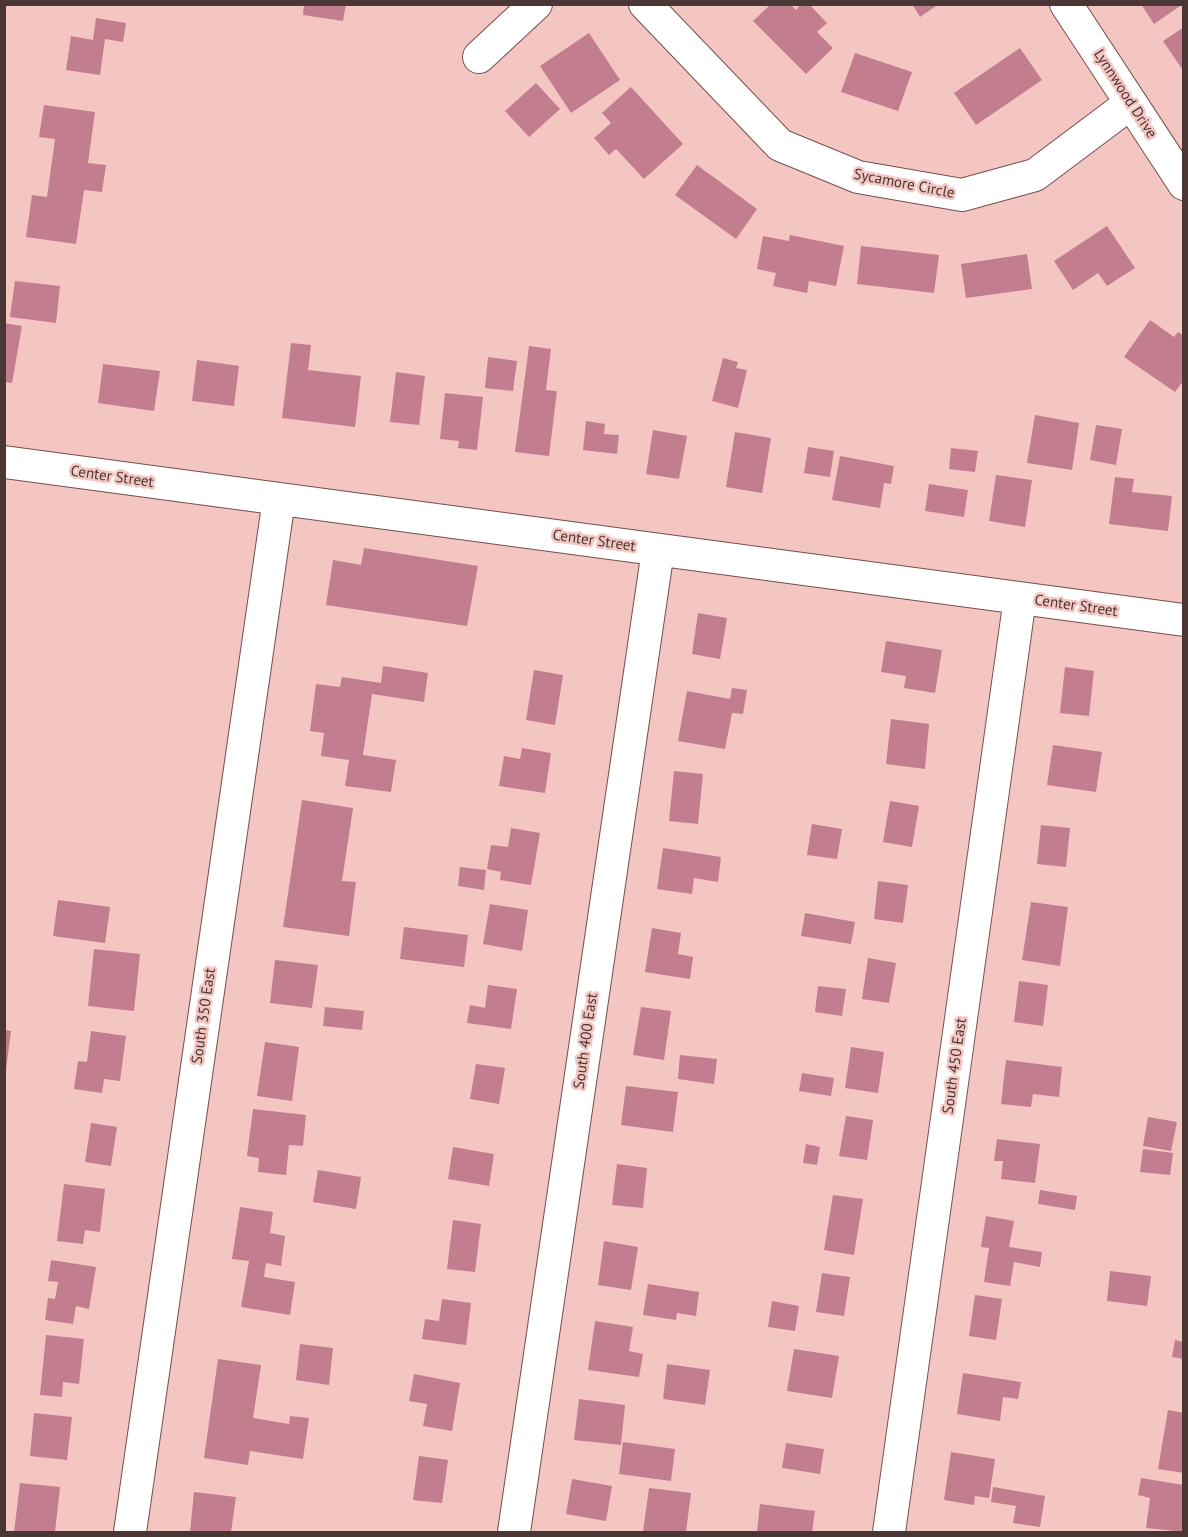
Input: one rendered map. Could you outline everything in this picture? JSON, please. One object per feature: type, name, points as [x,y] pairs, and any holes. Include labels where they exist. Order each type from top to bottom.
[{"type":"street","points":[[478,57],[537,4]]},
{"type":"street","name":"Sycamore Circle","points":[[645,4],[780,145],[858,177],[962,195],[1035,175],[1131,103]]},
{"type":"street","name":"Lynnwood Drive","points":[[1066,4],[1184,184]]},
{"type":"street","name":"Center Street","points":[[4,462],[1184,620]]},
{"type":"street","name":"South 350 East","points":[[130,1533],[279,499]]},
{"type":"street","name":"South 400 East","points":[[514,1533],[658,550]]},
{"type":"street","name":"South 450 East","points":[[889,1533],[1020,598]]},
{"type":"shaded area","points":[[4,1030],[11,1031],[5,1078]]},
{"type":"building","points":[[304,4],[346,4],[343,21],[303,15]]},
{"type":"building","points":[[801,4],[809,4],[827,23],[817,32],[833,48],[806,74],[753,21],[770,5],[791,5],[796,10]]},
{"type":"building","points":[[912,4],[939,4],[920,17]]},
{"type":"building","points":[[1141,4],[1183,4],[1154,24]]},
{"type":"building","points":[[96,18],[126,23],[123,42],[105,39],[100,75],[66,70],[71,36],[93,40]]},
{"type":"building","points":[[1184,27],[1184,72],[1163,41]]},
{"type":"building","points":[[589,33],[620,80],[571,113],[540,66]]},
{"type":"building","points":[[1020,48],[1042,80],[976,125],[954,93]]},
{"type":"building","points":[[855,53],[912,72],[898,111],[841,92]]},
{"type":"building","points":[[536,83],[560,109],[529,137],[505,111]]},
{"type":"building","points":[[631,87],[683,144],[644,179],[616,149],[609,155],[594,138],[611,123],[602,113]]},
{"type":"building","points":[[44,105],[95,112],[88,163],[106,165],[102,192],[84,190],[76,244],[26,237],[32,195],[47,197],[55,139],[39,137]]},
{"type":"building","points":[[697,165],[757,209],[736,239],[675,195]]},
{"type":"building","points":[[1107,226],[1135,268],[1107,286],[1098,273],[1073,290],[1054,261]]},
{"type":"building","points":[[790,235],[844,246],[836,286],[809,281],[807,293],[773,286],[776,273],[757,269],[763,236],[789,241]]},
{"type":"building","points":[[861,246],[939,255],[934,293],[857,284]]},
{"type":"building","points":[[1027,254],[1032,289],[966,298],[961,264]]},
{"type":"building","points":[[15,281],[60,286],[56,323],[10,317]]},
{"type":"building","points":[[1150,320],[1174,337],[1178,332],[1184,336],[1184,380],[1175,392],[1124,357]]},
{"type":"building","points":[[4,323],[22,326],[12,383],[4,382]]},
{"type":"building","points":[[291,343],[311,345],[308,370],[361,376],[355,427],[282,418]]},
{"type":"building","points":[[529,346],[551,349],[546,390],[557,391],[549,456],[515,452]]},
{"type":"building","points":[[488,357],[517,361],[513,391],[485,388]]},
{"type":"building","points":[[723,358],[738,362],[736,368],[747,370],[738,408],[712,401]]},
{"type":"building","points":[[197,360],[239,366],[234,406],[192,401]]},
{"type":"building","points":[[103,364],[160,371],[154,411],[98,403]]},
{"type":"building","points":[[396,372],[425,376],[419,425],[390,422]]},
{"type":"building","points":[[445,393],[483,397],[477,450],[458,448],[459,441],[440,439]]},
{"type":"building","points":[[1035,415],[1079,423],[1072,470],[1027,463]]},
{"type":"building","points":[[586,421],[605,424],[604,434],[619,435],[617,454],[583,450]]},
{"type":"building","points":[[1096,425],[1122,429],[1116,465],[1090,460]]},
{"type":"building","points":[[653,430],[687,436],[679,479],[646,474]]},
{"type":"building","points":[[735,432],[771,438],[762,493],[726,487]]},
{"type":"building","points":[[808,447],[834,451],[830,477],[804,473]]},
{"type":"building","points":[[951,448],[978,451],[975,472],[949,469]]},
{"type":"building","points":[[840,456],[894,466],[891,484],[884,483],[880,508],[832,500]]},
{"type":"building","points":[[996,475],[1032,480],[1025,527],[989,521]]},
{"type":"building","points":[[1115,477],[1134,479],[1132,492],[1172,496],[1168,531],[1109,524]]},
{"type":"building","points":[[929,484],[968,490],[964,517],[925,511]]},
{"type":"building","points":[[364,548],[478,566],[467,626],[326,605],[333,560],[361,565]]},
{"type":"building","points":[[698,613],[727,618],[720,659],[692,654]]},
{"type":"building","points":[[886,641],[942,650],[935,693],[904,688],[906,676],[881,672]]},
{"type":"building","points":[[383,666],[428,673],[424,702],[372,694],[363,755],[396,760],[391,792],[345,786],[349,760],[321,756],[324,733],[310,731],[316,684],[340,687],[342,677],[381,683]]},
{"type":"building","points":[[1065,667],[1094,671],[1089,716],[1060,713]]},
{"type":"building","points":[[534,670],[563,675],[555,725],[526,720]]},
{"type":"building","points":[[732,688],[747,690],[743,714],[732,713],[725,749],[678,741],[687,691],[730,699]]},
{"type":"building","points":[[891,719],[929,724],[925,769],[886,764]]},
{"type":"building","points":[[1053,745],[1102,752],[1096,792],[1047,785]]},
{"type":"building","points":[[522,748],[551,753],[545,793],[499,786],[504,756],[520,759]]},
{"type":"building","points":[[674,771],[703,774],[698,824],[669,821]]},
{"type":"building","points":[[302,800],[353,808],[342,881],[356,882],[349,936],[283,927]]},
{"type":"building","points":[[890,801],[919,806],[912,847],[883,842]]},
{"type":"building","points":[[812,824],[842,829],[837,859],[807,855]]},
{"type":"building","points":[[1041,825],[1070,828],[1066,867],[1037,864]]},
{"type":"building","points":[[511,828],[540,833],[531,885],[500,880],[501,872],[487,869],[491,845],[508,847]]},
{"type":"building","points":[[663,848],[721,857],[718,882],[694,878],[692,894],[657,889]]},
{"type":"building","points":[[460,867],[486,870],[484,890],[458,886]]},
{"type":"building","points":[[878,881],[908,885],[903,923],[874,919]]},
{"type":"building","points":[[58,900],[110,907],[105,943],[53,936]]},
{"type":"building","points":[[1031,902],[1068,907],[1060,966],[1022,960]]},
{"type":"building","points":[[490,904],[528,910],[522,951],[483,944]]},
{"type":"building","points":[[805,913],[855,922],[851,944],[801,936]]},
{"type":"building","points":[[404,927],[468,935],[464,967],[400,959]]},
{"type":"building","points":[[652,928],[681,933],[678,954],[693,957],[690,979],[645,972]]},
{"type":"building","points":[[94,949],[140,954],[134,1011],[88,1006]]},
{"type":"building","points":[[868,958],[896,963],[889,1003],[862,999]]},
{"type":"building","points":[[275,960],[318,965],[312,1008],[270,1003]]},
{"type":"building","points":[[1019,981],[1048,985],[1043,1026],[1014,1022]]},
{"type":"building","points":[[488,985],[517,989],[511,1029],[467,1023],[470,1005],[485,1008]]},
{"type":"building","points":[[818,986],[846,989],[842,1016],[815,1012]]},
{"type":"building","points":[[325,1007],[364,1011],[362,1030],[323,1026]]},
{"type":"building","points":[[641,1007],[671,1011],[664,1060],[633,1055]]},
{"type":"building","points":[[91,1031],[126,1036],[120,1081],[104,1079],[102,1093],[74,1089],[78,1061],[87,1062]]},
{"type":"building","points":[[265,1042],[299,1047],[292,1101],[257,1096]]},
{"type":"building","points":[[851,1047],[884,1052],[878,1093],[845,1088]]},
{"type":"building","points":[[680,1055],[717,1059],[714,1084],[678,1079]]},
{"type":"building","points":[[1006,1060],[1062,1067],[1059,1097],[1033,1094],[1031,1107],[1001,1104]]},
{"type":"building","points":[[476,1064],[505,1068],[499,1104],[470,1099]]},
{"type":"building","points":[[802,1073],[834,1078],[831,1096],[799,1091]]},
{"type":"building","points":[[626,1086],[678,1092],[673,1132],[621,1125]]},
{"type":"building","points":[[253,1109],[306,1115],[303,1146],[289,1145],[286,1175],[258,1172],[259,1158],[247,1156]]},
{"type":"building","points":[[846,1116],[873,1120],[867,1160],[839,1156]]},
{"type":"building","points":[[1148,1117],[1177,1122],[1171,1151],[1143,1146]]},
{"type":"building","points":[[91,1123],[117,1127],[111,1166],[85,1162]]},
{"type":"building","points":[[997,1139],[1040,1144],[1035,1183],[1001,1179],[1003,1161],[994,1161]]},
{"type":"building","points":[[806,1144],[820,1147],[817,1165],[803,1163]]},
{"type":"building","points":[[453,1147],[494,1154],[489,1186],[448,1179]]},
{"type":"building","points":[[1143,1149],[1173,1153],[1170,1175],[1140,1172]]},
{"type":"building","points":[[617,1164],[647,1168],[643,1208],[612,1205]]},
{"type":"building","points":[[318,1170],[361,1177],[356,1209],[313,1202]]},
{"type":"building","points":[[64,1184],[105,1189],[100,1232],[85,1230],[83,1244],[57,1241]]},
{"type":"building","points":[[1040,1190],[1077,1196],[1075,1210],[1038,1204]]},
{"type":"building","points":[[833,1195],[863,1199],[854,1255],[824,1250]]},
{"type":"building","points":[[240,1207],[273,1212],[270,1233],[285,1236],[281,1266],[266,1263],[264,1277],[295,1282],[290,1315],[241,1307],[249,1261],[232,1259]]},
{"type":"building","points":[[986,1216],[1014,1221],[1009,1247],[1042,1252],[1040,1267],[1014,1262],[1010,1286],[984,1282],[989,1248],[981,1247]]},
{"type":"building","points":[[453,1220],[481,1224],[475,1272],[447,1269]]},
{"type":"building","points":[[604,1241],[638,1247],[631,1290],[598,1285]]},
{"type":"building","points":[[51,1260],[96,1267],[89,1309],[76,1306],[73,1324],[45,1320],[48,1298],[55,1299],[58,1282],[48,1281]]},
{"type":"building","points":[[1110,1271],[1151,1276],[1147,1306],[1107,1301]]},
{"type":"building","points":[[822,1273],[850,1277],[844,1316],[816,1312]]},
{"type":"building","points":[[648,1284],[699,1292],[696,1316],[677,1313],[676,1320],[643,1315]]},
{"type":"building","points":[[975,1295],[1002,1299],[996,1340],[969,1336]]},
{"type":"building","points":[[442,1299],[471,1303],[466,1345],[422,1339],[425,1319],[439,1321]]},
{"type":"building","points":[[772,1301],[799,1306],[795,1331],[768,1327]]},
{"type":"building","points":[[595,1321],[633,1327],[629,1351],[643,1354],[639,1377],[588,1370]]},
{"type":"building","points":[[46,1335],[84,1339],[79,1384],[63,1382],[62,1397],[40,1395]]},
{"type":"building","points":[[1175,1340],[1184,1342],[1184,1359],[1172,1357]]},
{"type":"building","points":[[300,1344],[333,1348],[329,1385],[296,1380]]},
{"type":"building","points":[[794,1349],[839,1356],[832,1398],[787,1391]]},
{"type":"building","points":[[218,1359],[261,1365],[253,1418],[289,1424],[290,1416],[309,1418],[303,1459],[250,1451],[248,1465],[204,1458]]},
{"type":"building","points":[[667,1364],[710,1370],[705,1405],[663,1399]]},
{"type":"building","points":[[963,1373],[1021,1382],[1018,1399],[1003,1397],[1000,1421],[957,1414]]},
{"type":"building","points":[[414,1374],[460,1383],[452,1431],[423,1426],[427,1404],[409,1401]]},
{"type":"building","points":[[579,1399],[625,1405],[621,1445],[574,1440]]},
{"type":"building","points":[[1168,1410],[1184,1413],[1184,1473],[1158,1469]]},
{"type":"building","points":[[34,1413],[72,1417],[67,1460],[30,1456]]},
{"type":"building","points":[[623,1442],[675,1449],[671,1481],[619,1474]]},
{"type":"building","points":[[786,1443],[824,1449],[820,1474],[782,1468]]},
{"type":"building","points":[[951,1452],[995,1459],[989,1498],[975,1496],[974,1505],[944,1500]]},
{"type":"building","points":[[419,1456],[448,1460],[442,1503],[413,1500]]},
{"type":"building","points":[[1141,1478],[1184,1485],[1184,1532],[1146,1528],[1150,1498],[1138,1495]]},
{"type":"building","points":[[572,1479],[612,1486],[606,1521],[566,1514]]},
{"type":"building","points":[[20,1483],[60,1487],[55,1532],[14,1532]]},
{"type":"building","points":[[993,1487],[1045,1496],[1040,1527],[1013,1523],[1016,1506],[991,1502]]},
{"type":"building","points":[[649,1488],[691,1493],[686,1532],[643,1532]]},
{"type":"building","points":[[194,1492],[236,1497],[231,1532],[190,1532]]},
{"type":"building","points":[[760,1504],[815,1511],[812,1532],[757,1532]]}]
